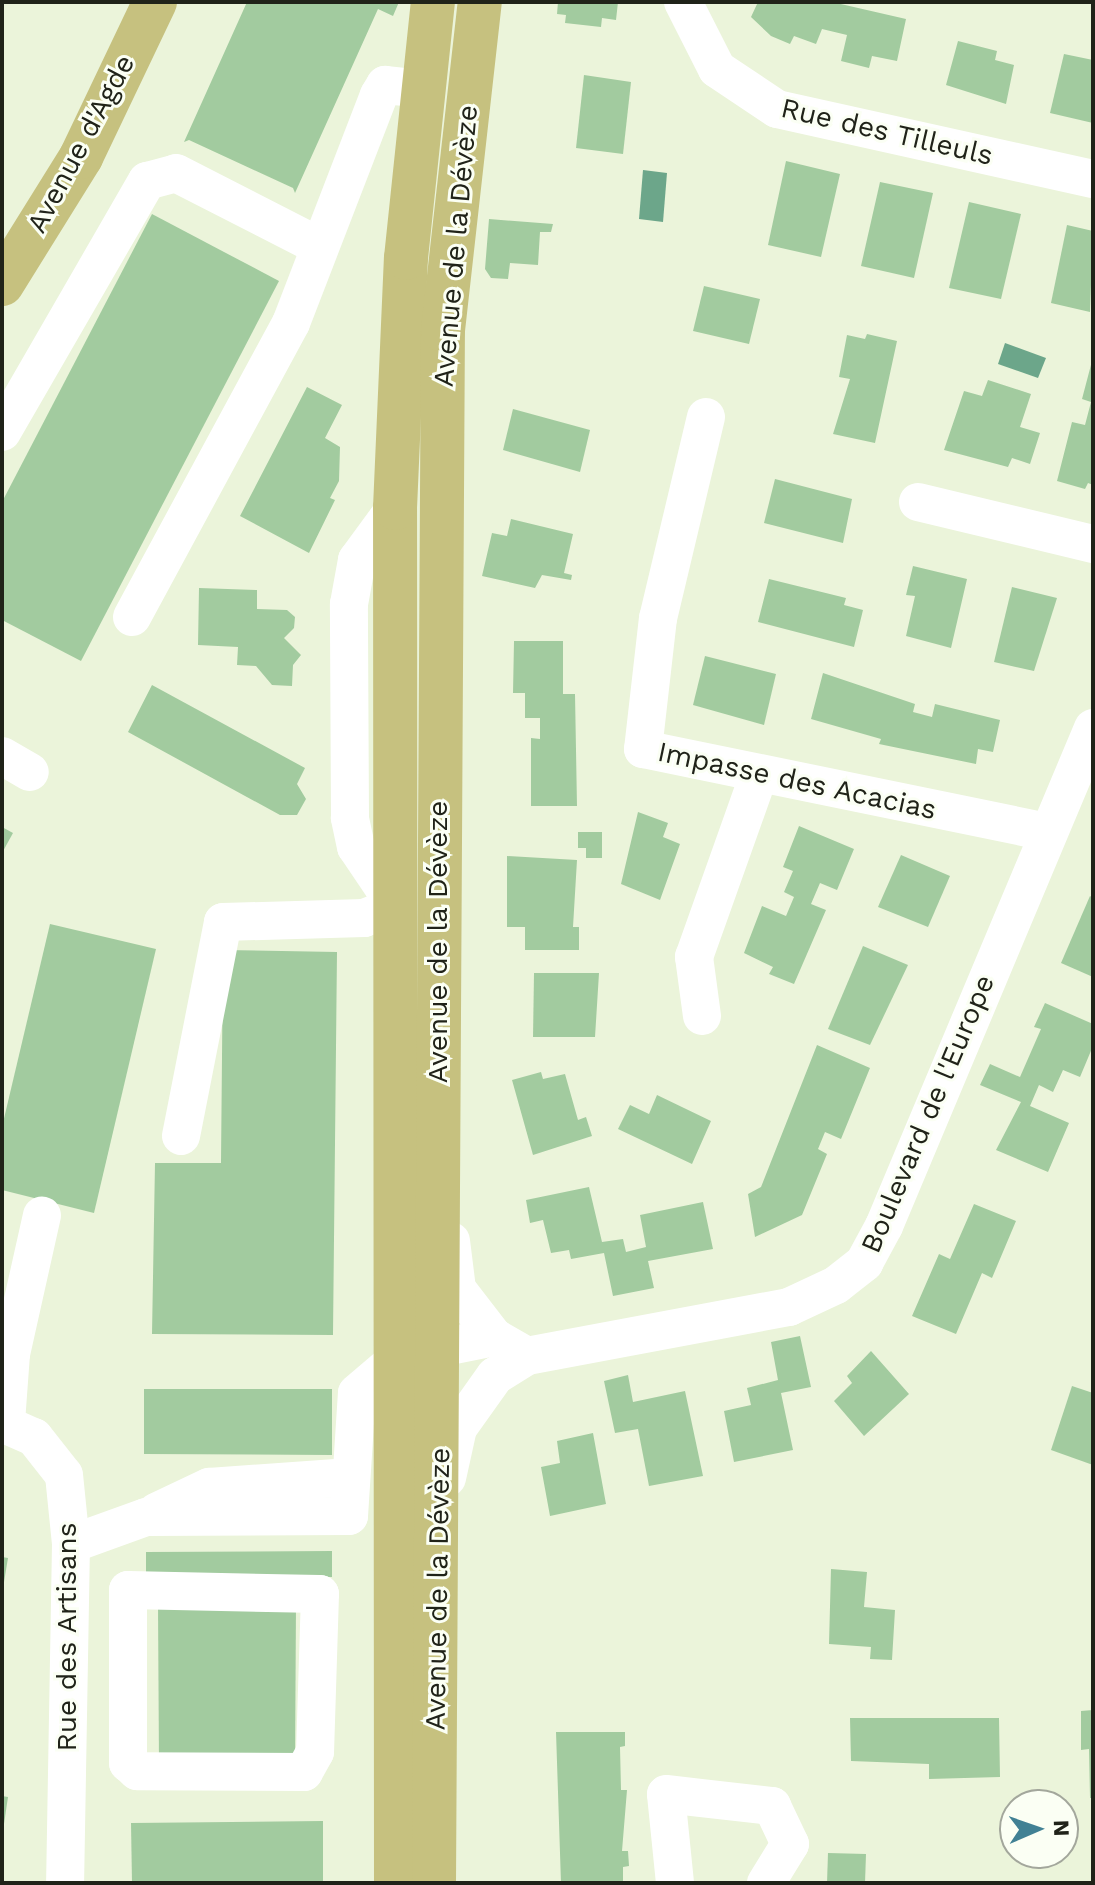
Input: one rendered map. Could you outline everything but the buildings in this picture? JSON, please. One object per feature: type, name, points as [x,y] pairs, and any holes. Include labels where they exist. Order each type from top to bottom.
[{"type":"main road","name":"Avenue d'Agde","points":[[2,284],[81,157],[155,2]]},
{"type":"main road","name":"Avenue de la Dévèze","points":[[433,2],[406,258],[395,508],[396,1086],[440,1512],[434,1883]]},
{"type":"main road","name":"Avenue de la Dévèze","points":[[396,1883],[397,1645],[425,1363],[437,1135],[443,330],[480,2]]},
{"type":"street","name":"Rue des Tilleuls","points":[[683,2],[717,69],[777,109],[1093,179]]},
{"type":"street","points":[[132,617],[291,323],[317,245],[385,85],[423,89]]},
{"type":"street","points":[[2,432],[147,181],[176,173],[317,245]]},
{"type":"street","name":"Impasse des Acacias","points":[[706,417],[658,618],[643,749],[1048,832]]},
{"type":"street","points":[[918,502],[1093,544]]},
{"type":"street","name":"Boulevard de l'Europe","points":[[440,1512],[458,1428],[495,1376],[527,1356],[789,1307],[836,1285],[864,1263],[884,1226],[1093,728]]},
{"type":"street","points":[[702,1016],[694,957],[759,774]]},
{"type":"street","points":[[181,1136],[223,922],[364,918],[396,906]]},
{"type":"street","points":[[437,1135],[457,1289],[494,1337],[527,1356]]},
{"type":"street","points":[[4,1422],[11,1354],[42,1215]]},
{"type":"street","points":[[71,1544],[146,1517],[209,1487],[347,1477],[357,1393],[494,1337]]},
{"type":"street","name":"Boulevard de l'Europe","points":[[425,1363],[495,1376]]},
{"type":"street","name":"Rue des Artisans","points":[[4,1422],[34,1437],[64,1475],[71,1544],[65,1883]]},
{"type":"street","points":[[67,1764],[128,1763],[137,1771],[304,1772],[315,1752],[320,1594],[128,1590],[128,1763]]},
{"type":"street","points":[[675,1883],[666,1794],[772,1806],[790,1844],[766,1883]]},
{"type":"shaded area","points":[[643,170],[667,173],[663,222],[639,219]]},
{"type":"shaded area","points":[[1005,343],[1046,358],[1038,378],[998,364]]}]
